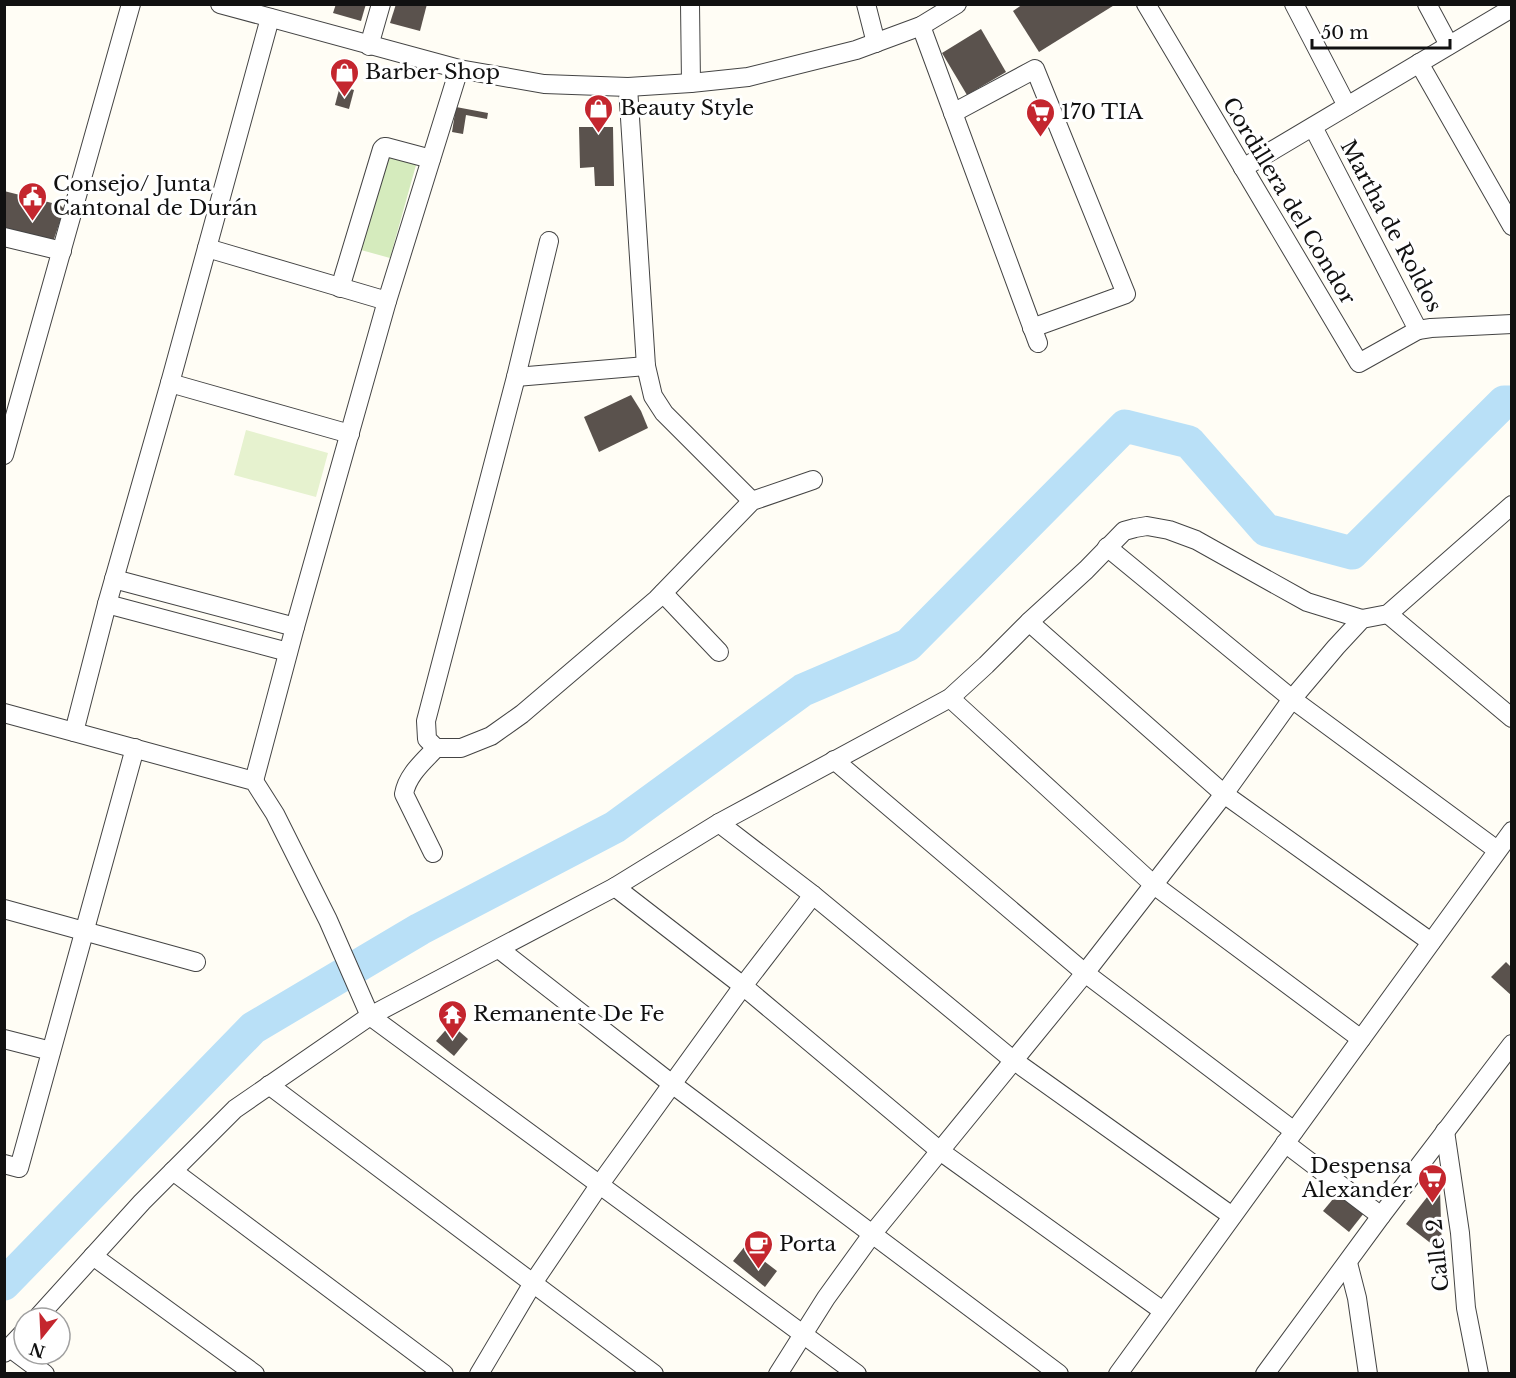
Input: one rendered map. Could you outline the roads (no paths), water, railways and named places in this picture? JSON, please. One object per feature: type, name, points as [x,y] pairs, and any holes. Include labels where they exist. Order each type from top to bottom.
[{"type":"street","points":[[6,444],[131,4]]},
{"type":"street","points":[[220,4],[282,15],[369,46],[459,69],[544,84],[628,87],[748,77],[856,50],[921,26],[957,4]]},
{"type":"street","points":[[369,46],[381,4]]},
{"type":"street","points":[[690,4],[691,83]]},
{"type":"street","points":[[866,4],[876,43]]},
{"type":"street","name":"Cordillera del Condor","points":[[1146,4],[1359,363],[1418,330]]},
{"type":"street","points":[[1294,4],[1347,106]]},
{"type":"street","points":[[1427,4],[1449,45]]},
{"type":"street","points":[[1243,168],[1512,8]]},
{"type":"street","points":[[74,732],[107,604],[207,248],[282,15]]},
{"type":"street","points":[[921,26],[1035,336],[1125,294],[1035,69],[953,113]]},
{"type":"street","points":[[1419,63],[1512,226]]},
{"type":"street","points":[[254,781],[387,301],[459,69]]},
{"type":"street","points":[[628,87],[646,366],[653,396],[664,413],[752,501]]},
{"type":"street","name":"Martha de Roldos","points":[[1313,127],[1418,330],[1512,324]]},
{"type":"street","points":[[340,288],[382,149],[386,147],[431,159]]},
{"type":"street","points":[[4,237],[62,251]]},
{"type":"street","points":[[549,242],[426,721],[427,739],[436,748],[461,748],[491,736],[522,714],[663,593],[752,501],[813,480]]},
{"type":"street","points":[[207,248],[387,301]]},
{"type":"street","points":[[516,376],[646,366]]},
{"type":"street","points":[[170,383],[350,434]]},
{"type":"street","points":[[48,1306],[142,1202],[235,1109],[269,1086],[367,1011],[499,949],[615,887],[719,823],[950,698],[986,666],[1124,531],[1148,526],[1169,530],[1196,540],[1307,602],[1362,619],[1388,614],[1510,510]]},
{"type":"street","points":[[1107,547],[1292,699],[1497,850]]},
{"type":"street","points":[[114,579],[295,627]]},
{"type":"street","points":[[663,593],[718,652]]},
{"type":"street","points":[[107,604],[288,652]]},
{"type":"street","points":[[1388,614],[1512,718]]},
{"type":"street","points":[[778,1374],[802,1334],[873,1233],[1154,885],[1224,794],[1292,699],[1362,619]]},
{"type":"street","points":[[1029,622],[1224,794],[1431,942]]},
{"type":"street","points":[[950,698],[1154,885],[1361,1039]]},
{"type":"street","points":[[4,713],[254,781],[275,814],[328,920],[367,1011],[857,1374]]},
{"type":"street","points":[[4,1164],[19,1168],[135,748]]},
{"type":"street","points":[[433,853],[404,794],[411,776],[436,748]]},
{"type":"street","points":[[834,760],[1084,973],[1289,1137],[1381,1216]]},
{"type":"street","points":[[719,823],[813,895],[1013,1060],[1232,1216]]},
{"type":"street","points":[[1118,1374],[1512,831]]},
{"type":"street","points":[[615,887],[743,986],[940,1151],[1163,1311]]},
{"type":"street","points":[[479,1374],[533,1283],[600,1184],[743,986],[813,895]]},
{"type":"street","points":[[4,909],[196,962]]},
{"type":"street","points":[[499,949],[672,1084],[1059,1374]]},
{"type":"street","points":[[4,1039],[51,1051]]},
{"type":"street","points":[[1265,1374],[1381,1216],[1512,1044]]},
{"type":"street","points":[[269,1086],[654,1374]]},
{"type":"street","name":"Calle 2","points":[[1445,1131],[1460,1233],[1466,1308],[1479,1374]]},
{"type":"street","points":[[173,1171],[444,1374]]},
{"type":"street","points":[[93,1256],[255,1374]]},
{"type":"street","points":[[1348,1263],[1357,1298],[1368,1374]]},
{"type":"street","points":[[7,1351],[45,1374]]},
{"type":"waterway","points":[[4,1284],[253,1028],[420,929],[615,827],[803,690],[908,645],[1125,426],[1189,442],[1266,530],[1352,553],[1504,402],[1512,402]]},
{"type":"place","name":"Barber Shop","points":[[344,98]]},
{"type":"place","name":"Beauty Style","points":[[599,134]]},
{"type":"place","name":"170 TIA","points":[[1040,138]]},
{"type":"place","name":"Consejo/ Junta Cantonal de Durán","points":[[32,222]]},
{"type":"place","name":"Remanente De Fe","points":[[452,1040]]},
{"type":"place","name":"Despensa Alexander","points":[[1433,1204]]},
{"type":"place","name":"Porta","points":[[758,1270]]}]
